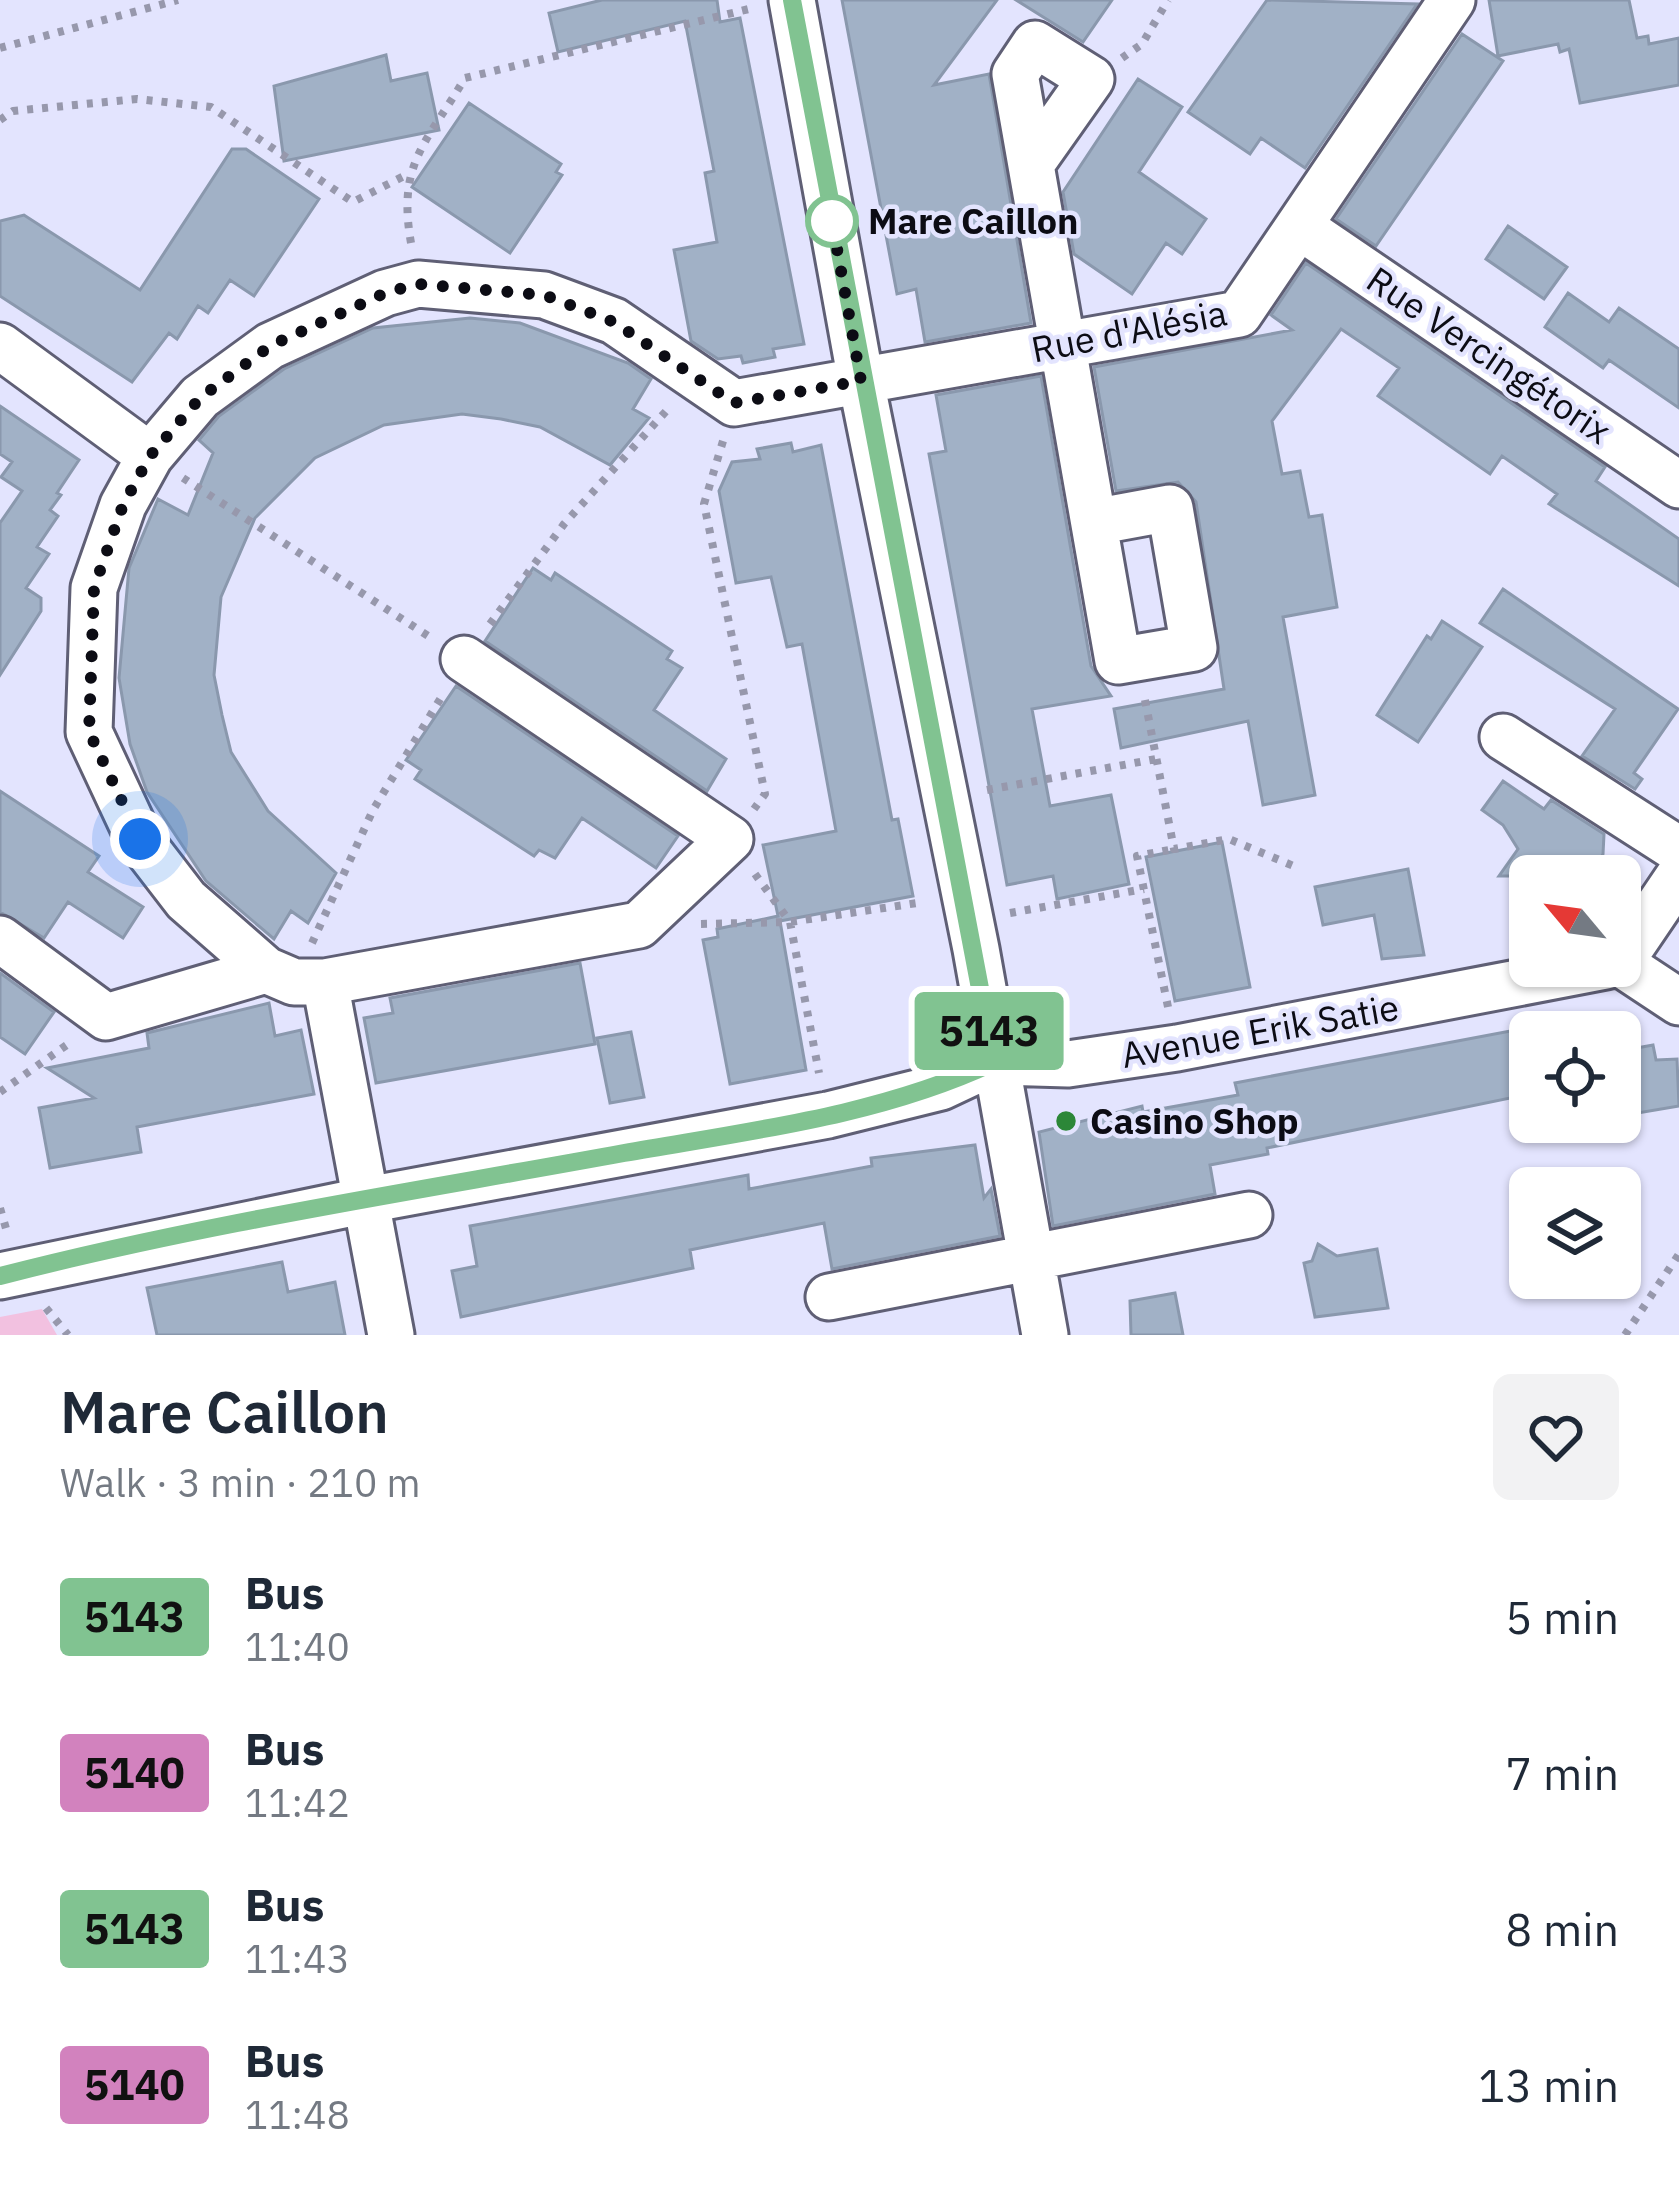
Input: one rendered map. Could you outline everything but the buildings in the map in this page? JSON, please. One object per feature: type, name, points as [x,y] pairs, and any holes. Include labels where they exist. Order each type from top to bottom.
[{"type":"street","name":"Rue d'Alésia","points":[[734,403],[1239,314],[1452,0]]},
{"type":"street","points":[[777,3],[861,381],[968,908],[1045,1335]]},
{"type":"street","points":[[1031,164],[1090,79],[1035,44],[1015,74],[1118,661],[1194,647],[1170,508],[1094,522]]},
{"type":"street","name":"Rue Vercingétorix","points":[[1299,226],[1679,484]]},
{"type":"street","points":[[464,659],[730,839],[640,925],[325,982],[294,982],[266,970],[186,900],[140,839],[89,732],[94,588],[123,505],[150,456],[200,398],[270,346],[385,293],[418,284],[544,295],[614,322],[734,403]]},
{"type":"street","points":[[0,346],[150,456]]},
{"type":"street","points":[[1503,736],[1679,850]]},
{"type":"street","points":[[1641,932],[1679,876]]},
{"type":"street","points":[[0,939],[106,1017],[266,970]]},
{"type":"street","points":[[1641,977],[1679,1002]]},
{"type":"street","points":[[325,982],[391,1335]]},
{"type":"street","name":"Avenue Erik Satie","points":[[0,1276],[367,1200],[828,1115],[941,1087],[994,1062],[1068,1064],[1177,1048],[1509,985]]},
{"type":"street","points":[[829,1298],[1249,1216]]},
{"type":"path","points":[[0,48],[178,0]]},
{"type":"path","points":[[1090,79],[1142,44],[1168,0]]},
{"type":"path","points":[[418,284],[404,203],[407,175],[465,79],[777,3]]},
{"type":"path","points":[[0,120],[13,111],[137,99],[211,107],[353,202],[407,175]]},
{"type":"path","points":[[734,403],[704,504],[765,794],[730,839],[790,922],[828,1115]]},
{"type":"path","points":[[150,456],[464,659]]},
{"type":"path","points":[[1137,657],[1174,849]]},
{"type":"path","points":[[945,797],[1156,759]]},
{"type":"path","points":[[1177,1048],[1138,856],[1229,839],[1295,866]]},
{"type":"path","points":[[640,925],[790,922],[1144,889]]},
{"type":"path","points":[[0,1092],[106,1017]]},
{"type":"path","points":[[1625,1335],[1679,1254]]},
{"type":"shaded area","points":[[42,1309],[57,1335],[0,1335],[0,1317]]},
{"type":"bus line","name":"5143","points":[[0,1276],[367,1200],[828,1115],[941,1087],[994,1062],[792,0]]},
{"type":"place","name":"Mare Caillon","points":[[832,221]]},
{"type":"place","name":"Casino Shop","points":[[1066,1121]]},
{"type":"route","points":[[140,839],[89,732],[94,588],[123,505],[150,456],[200,398],[270,346],[385,293],[418,284],[544,295],[614,322],[734,403],[861,381],[832,221]]}]
